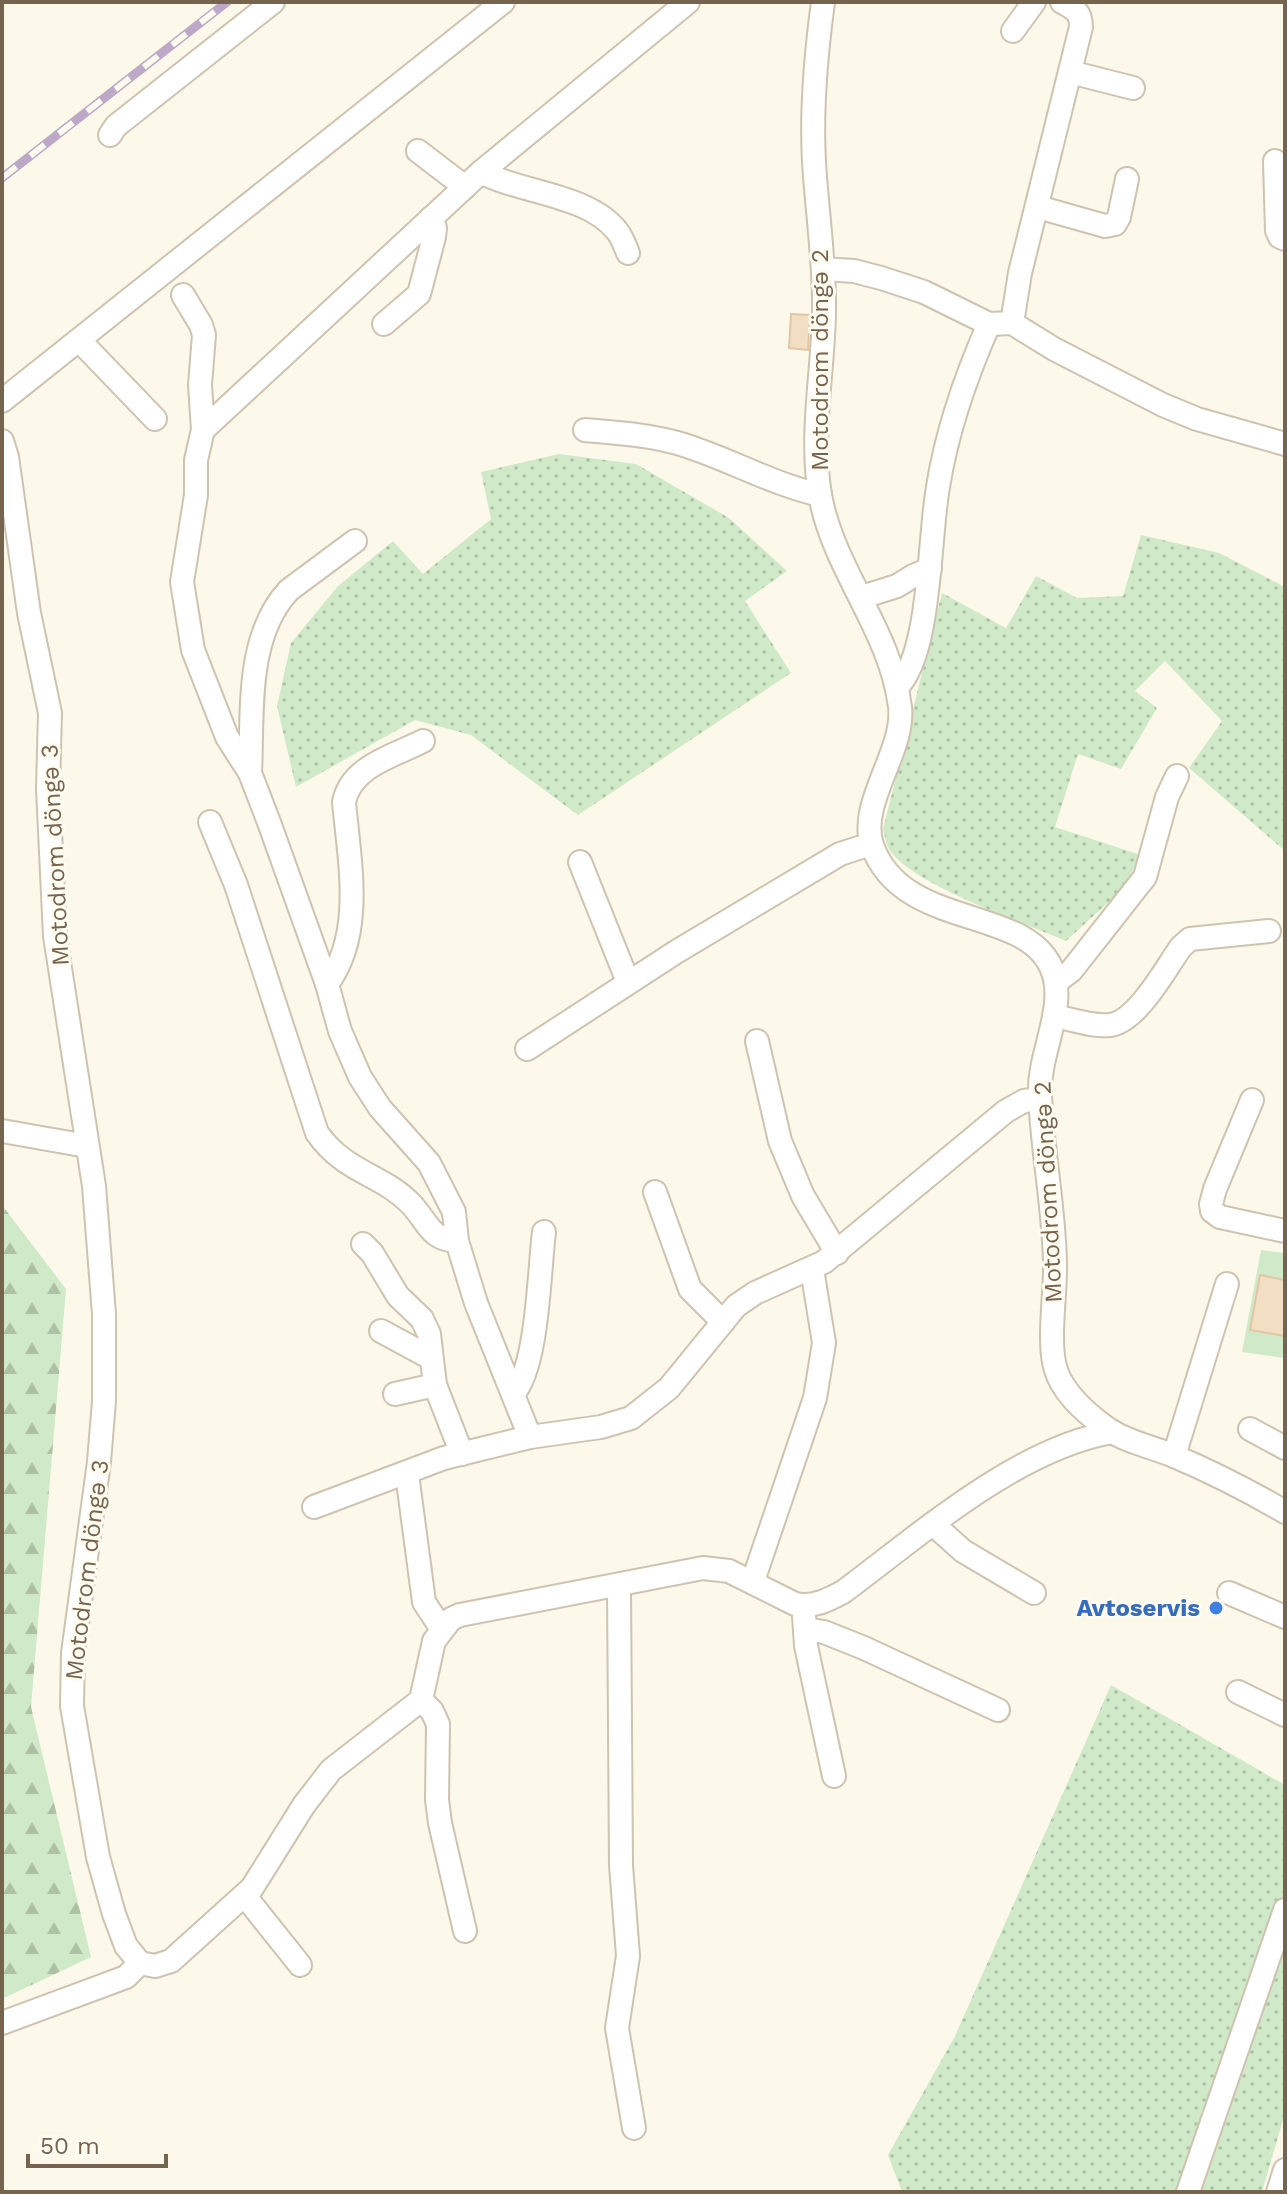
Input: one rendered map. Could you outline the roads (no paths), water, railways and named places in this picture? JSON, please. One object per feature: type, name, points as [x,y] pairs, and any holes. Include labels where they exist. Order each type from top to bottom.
[{"type":"street","points":[[110,135],[116,126],[273,2]]},
{"type":"street","points":[[2,401],[503,2]]},
{"type":"street","points":[[203,430],[473,180],[688,2]]},
{"type":"street","name":"Motodrom döngə 2","points":[[823,2],[814,92],[814,157],[824,316],[817,444],[820,495],[833,539],[889,660],[901,715],[871,814],[871,844]]},
{"type":"street","points":[[1013,31],[1034,2]]},
{"type":"street","points":[[897,687],[906,679],[911,667],[925,605],[937,487],[949,434],[970,366],[1000,323],[1020,273],[1038,207],[1081,17],[1077,10],[1062,2]]},
{"type":"street","points":[[1070,72],[1133,88]]},
{"type":"street","points":[[418,151],[473,180],[496,180],[564,199],[593,213],[618,232],[628,253]]},
{"type":"street","points":[[1275,161],[1277,231],[1285,239]]},
{"type":"street","points":[[1038,207],[1105,226],[1115,224],[1127,179]]},
{"type":"street","points":[[384,324],[419,294],[423,286],[434,237],[431,218]]},
{"type":"street","points":[[823,269],[854,271],[924,292],[1000,323],[1163,405],[1197,419],[1285,444]]},
{"type":"street","points":[[183,295],[204,335],[200,385],[203,430],[196,460],[196,495],[182,582],[193,650],[227,737],[250,773],[327,984],[340,1031],[360,1077],[380,1108],[429,1163],[454,1212],[457,1241],[476,1303],[530,1437]]},
{"type":"street","points":[[79,340],[155,419]]},
{"type":"street","points":[[585,430],[637,434],[684,445],[791,488],[820,495]]},
{"type":"street","name":"Motodrom döngə 3","points":[[2,441],[7,457],[29,613],[50,713],[48,789],[55,936],[94,1186],[104,1314],[104,1401],[99,1462],[73,1653],[72,1706],[98,1857],[126,1946],[140,1963]]},
{"type":"street","points":[[250,773],[255,671],[262,637],[280,600],[289,590],[355,541]]},
{"type":"street","points":[[862,597],[897,586],[930,569]]},
{"type":"street","points":[[327,984],[337,972],[344,954],[351,909],[344,802],[347,788],[357,774],[423,741]]},
{"type":"street","points":[[527,1049],[628,982],[840,854],[871,844],[884,867],[919,899],[1031,941],[1045,955],[1056,982],[1071,971],[1145,877],[1167,797],[1177,776]]},
{"type":"street","points":[[210,822],[236,885],[317,1133],[328,1148],[347,1164],[401,1195],[436,1236],[445,1241],[457,1241]]},
{"type":"street","points":[[580,862],[628,982]]},
{"type":"street","points":[[1054,1016],[1115,1025],[1134,1012],[1190,939],[1269,931]]},
{"type":"street","name":"Motodrom döngə 2","points":[[1056,982],[1057,998],[1042,1064],[1040,1099],[1053,1223],[1055,1368],[1067,1390],[1113,1432],[1218,1476],[1285,1512]]},
{"type":"street","points":[[757,1041],[780,1141],[803,1196],[837,1253]]},
{"type":"street","points":[[314,1507],[462,1454],[530,1437],[601,1427],[631,1418],[669,1388],[736,1306],[755,1293],[812,1269],[837,1253],[1006,1111],[1024,1101],[1040,1099]]},
{"type":"street","points":[[1252,1100],[1215,1189],[1212,1211],[1220,1217],[1285,1231]]},
{"type":"street","points":[[2,1131],[87,1146]]},
{"type":"street","points":[[655,1192],[690,1289],[723,1322]]},
{"type":"street","points":[[513,1394],[521,1386],[529,1360],[544,1232]]},
{"type":"street","points":[[363,1244],[372,1253],[398,1296],[422,1319],[429,1334],[435,1385],[462,1454]]},
{"type":"street","points":[[753,1581],[815,1398],[824,1343],[812,1269]]},
{"type":"street","points":[[1174,1456],[1227,1284]]},
{"type":"street","points":[[381,1331],[431,1358]]},
{"type":"street","points":[[395,1394],[435,1385]]},
{"type":"street","points":[[1250,1429],[1285,1448]]},
{"type":"street","points":[[2,2023],[126,1977],[140,1963],[155,1966],[171,1961],[245,1896],[260,1878],[304,1805],[331,1770],[421,1700],[434,1641],[441,1628],[451,1619],[703,1568],[729,1571],[753,1581],[783,1600],[804,1606],[825,1601],[843,1592],[990,1484],[1085,1437],[1113,1432]]},
{"type":"street","points":[[407,1474],[424,1602],[441,1628]]},
{"type":"street","points":[[934,1525],[963,1551],[1034,1593]]},
{"type":"street","points":[[619,1586],[621,1865],[628,1956],[617,2028],[634,2128]]},
{"type":"street","points":[[1229,1593],[1285,1617]]},
{"type":"street","points":[[804,1606],[806,1646],[834,1776]]},
{"type":"street","points":[[805,1629],[824,1632],[864,1648],[998,1710]]},
{"type":"street","points":[[1238,1692],[1285,1715]]},
{"type":"street","points":[[421,1700],[432,1711],[438,1724],[437,1800],[465,1931]]},
{"type":"street","points":[[245,1896],[300,1965]]},
{"type":"street","points":[[1188,2192],[1285,1910]]},
{"type":"street","points":[[1278,2192],[1285,2170]]},
{"type":"railway","points":[[2,178],[227,2]]},
{"type":"place","name":"Avtoservis","points":[[1216,1608]]}]
